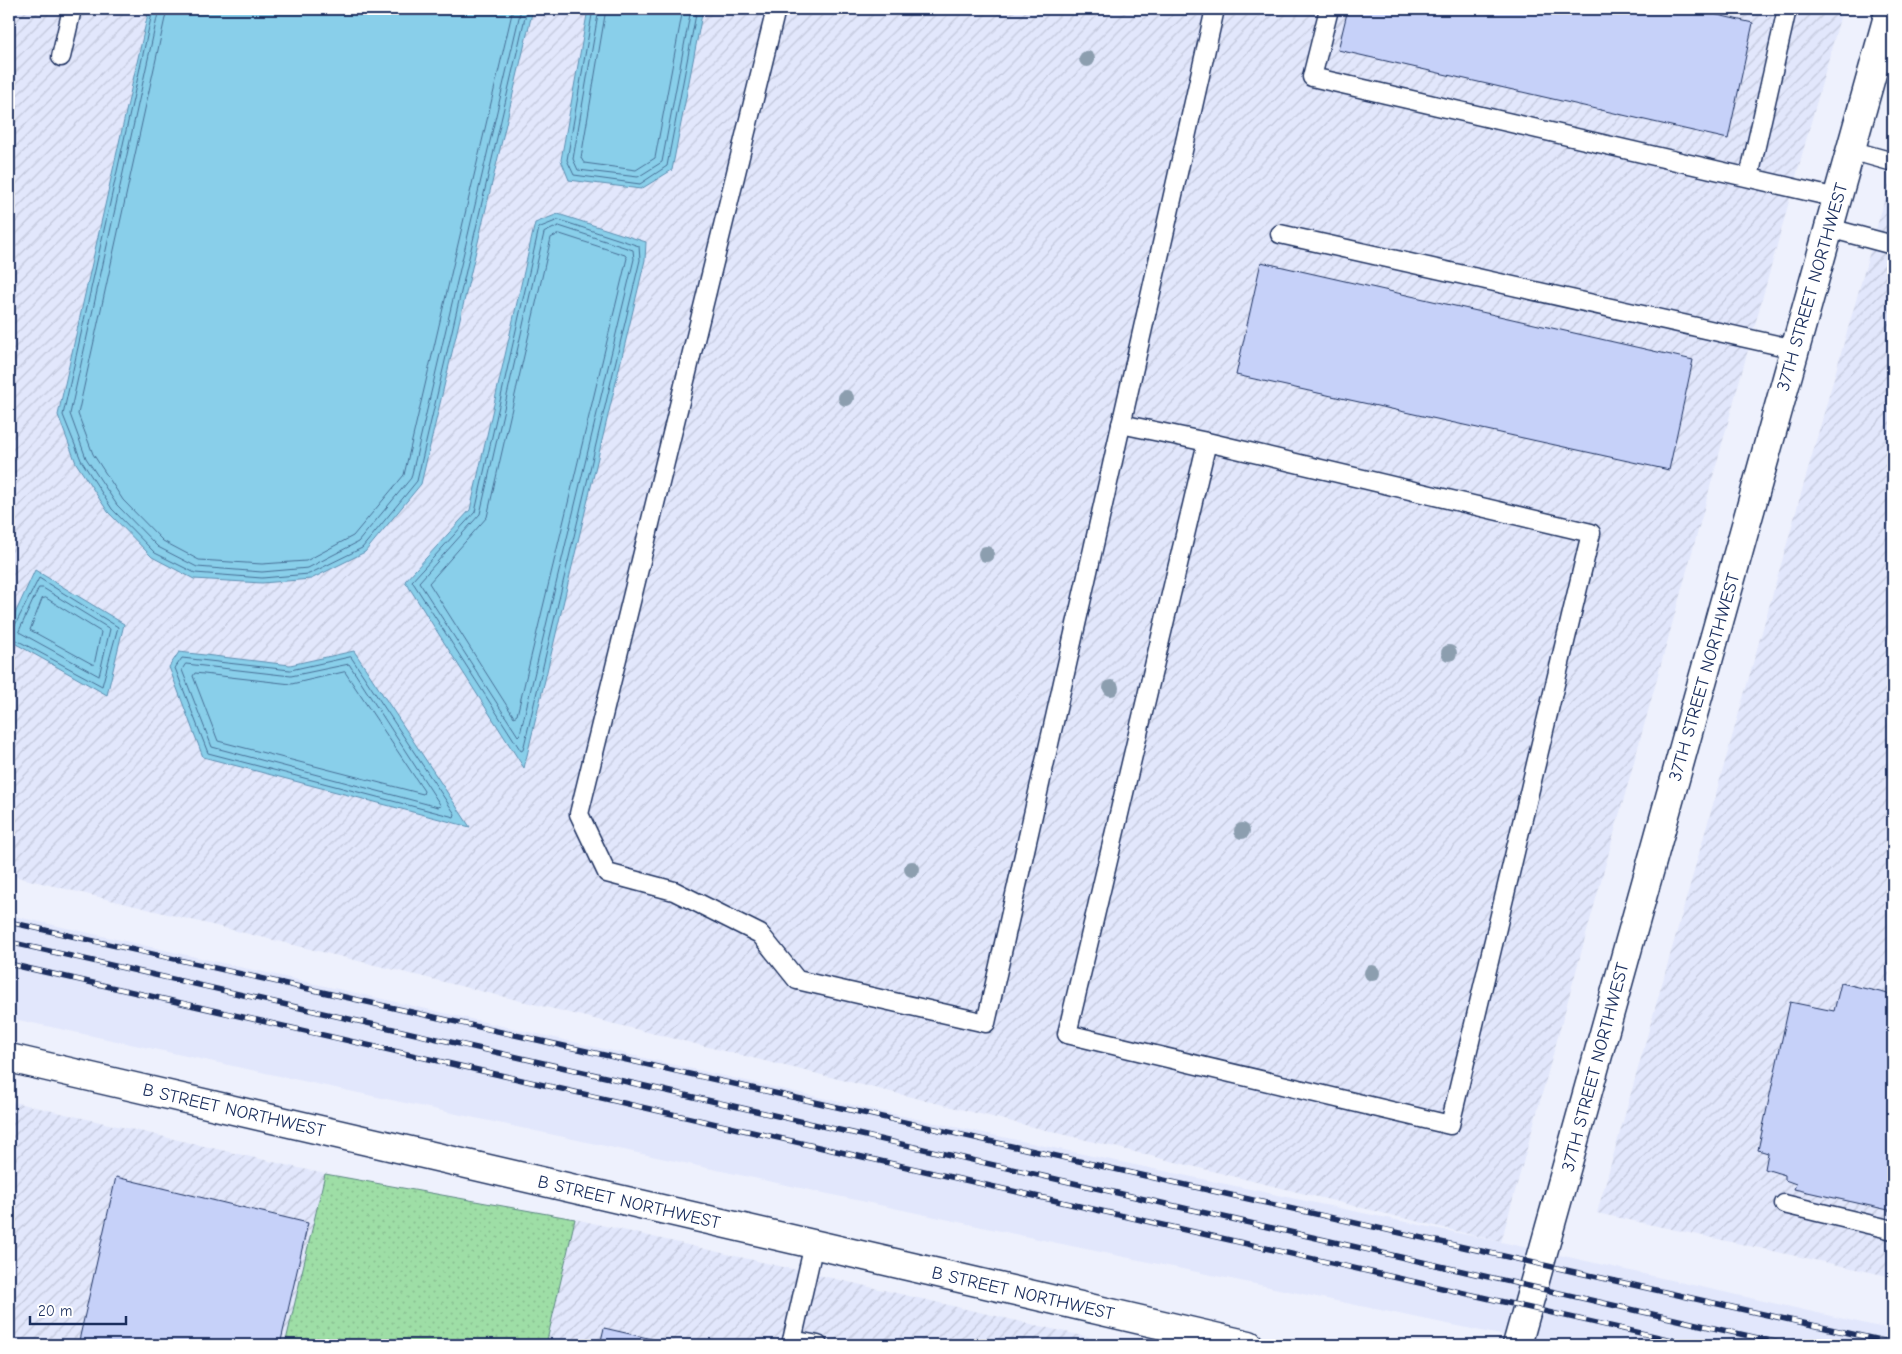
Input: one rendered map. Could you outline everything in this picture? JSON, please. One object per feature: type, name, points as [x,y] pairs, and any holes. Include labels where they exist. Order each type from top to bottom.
[{"type":"main road","name":"37TH STREET NORTHWEST","points":[[1517,1345],[1890,9]]},
{"type":"main road","name":"B STREET NORTHWEST","points":[[9,1058],[814,1244],[1235,1344]]},
{"type":"lane","points":[[61,57],[72,9]]},
{"type":"lane","points":[[776,9],[579,814],[607,873],[674,891],[760,934],[797,980],[986,1023],[1215,9]]},
{"type":"lane","points":[[1329,9],[1312,77],[1837,198]]},
{"type":"lane","points":[[1749,177],[1787,9]]},
{"type":"lane","points":[[1850,150],[1893,162]]},
{"type":"lane","points":[[1828,228],[1893,244]]},
{"type":"lane","points":[[1280,234],[1795,349]]},
{"type":"lane","points":[[1121,424],[1208,442],[1591,534],[1450,1125],[1067,1034],[1208,442]]},
{"type":"lane","points":[[1784,1204],[1893,1230]]},
{"type":"lane","points":[[814,1244],[792,1342],[818,1345]]},
{"type":"shaded area","points":[[11,9],[1840,9],[1841,14],[1501,1242],[9,875],[9,20]]},
{"type":"shaded area","points":[[1893,170],[1893,1277],[1597,1213]]},
{"type":"shaded area","points":[[9,915],[888,1113],[1501,1242],[1893,1330],[1893,1345],[1549,1345],[1057,1243],[9,1018]]},
{"type":"shaded area","points":[[9,1101],[325,1174],[285,1345],[9,1345]]},
{"type":"shaded area","points":[[575,1219],[1122,1345],[546,1345]]},
{"type":"green space","points":[[325,1174],[575,1219],[546,1345],[285,1345]]},
{"type":"water","points":[[149,9],[533,9],[421,484],[365,552],[311,579],[262,583],[194,579],[152,557],[108,512],[76,463],[58,415]]},
{"type":"water","points":[[588,9],[703,9],[672,170],[641,189],[569,180],[561,160]]},
{"type":"water","points":[[558,214],[646,242],[645,260],[524,768],[405,581],[470,510],[535,223]]},
{"type":"water","points":[[35,570],[124,624],[107,695],[9,640],[9,627]]},
{"type":"water","points":[[354,651],[470,827],[203,757],[169,667],[179,652],[290,665]]},
{"type":"building","points":[[1348,9],[1691,9],[1753,23],[1728,139],[1338,50]]},
{"type":"building","points":[[1261,262],[1693,360],[1669,470],[1236,375]]},
{"type":"building","points":[[1841,983],[1893,995],[1893,1211],[1794,1189],[1796,1184],[1785,1180],[1785,1175],[1765,1169],[1768,1153],[1758,1150],[1790,1002],[1834,1011]]},
{"type":"building","points":[[116,1177],[308,1223],[280,1345],[78,1345]]},
{"type":"building","points":[[604,1328],[678,1345],[600,1345]]},
{"type":"railway","points":[[9,922],[1893,1343]]},
{"type":"railway","points":[[9,942],[1789,1345]]},
{"type":"railway","points":[[9,964],[1694,1345]]}]
